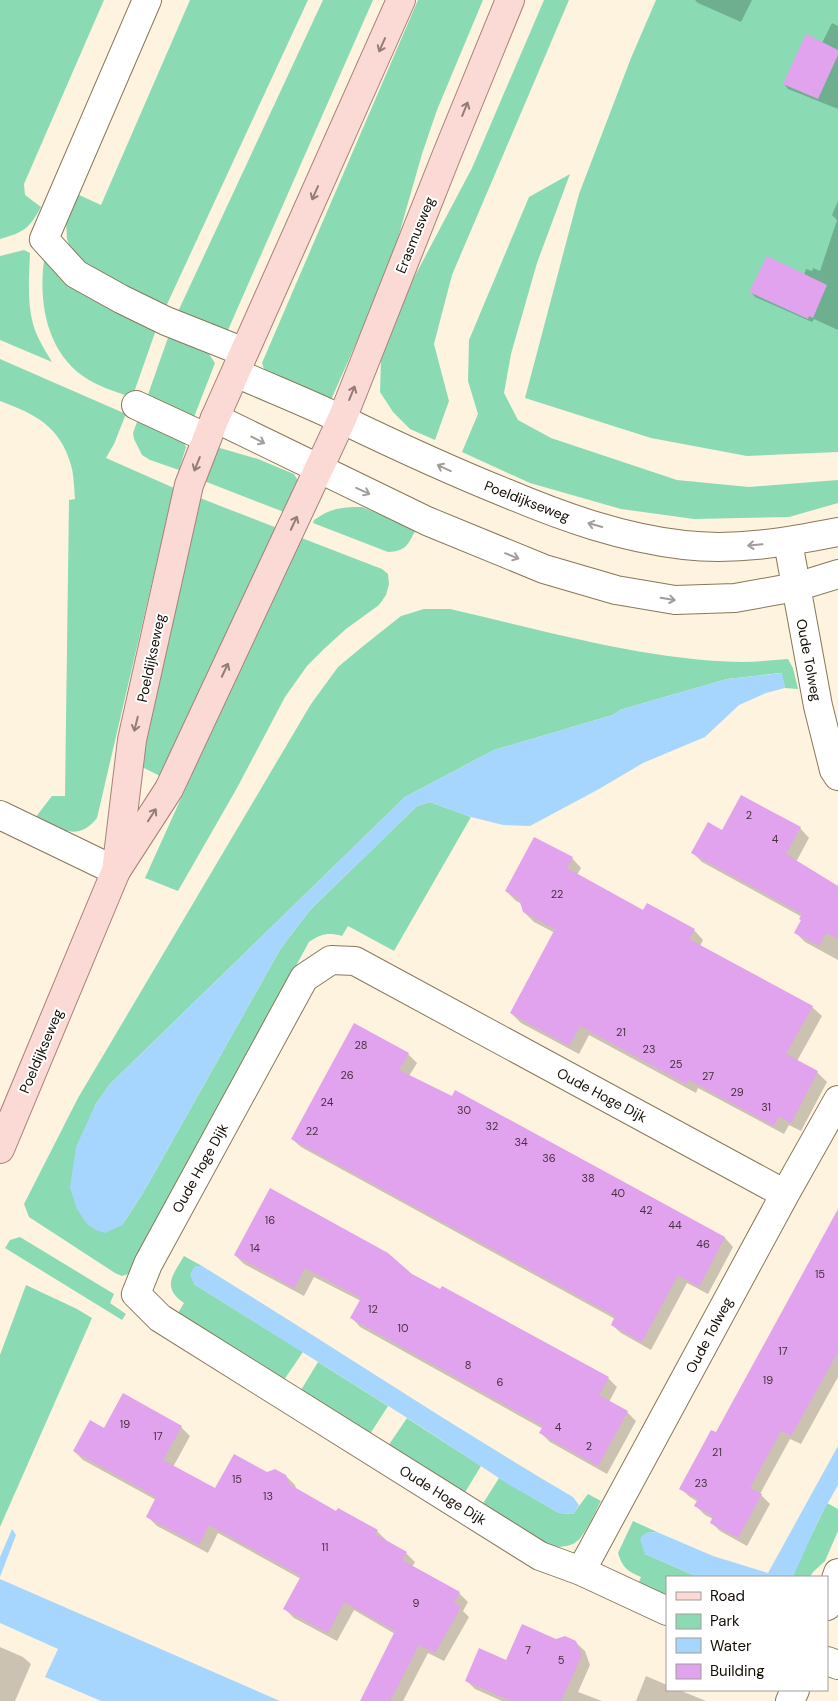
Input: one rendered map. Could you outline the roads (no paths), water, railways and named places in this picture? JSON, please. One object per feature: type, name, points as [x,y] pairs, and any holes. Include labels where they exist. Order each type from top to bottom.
[{"type":"main road","points":[[211,428],[401,0]]},
{"type":"main road","name":"Erasmusweg","points":[[319,470],[342,419],[510,0]]},
{"type":"main road","name":"Poeldijkseweg","points":[[116,871],[132,740],[189,485],[211,428]]},
{"type":"main road","name":"Poeldijkseweg","points":[[0,1149],[116,871],[169,789],[319,470]]},
{"type":"street","name":"Poeldijkseweg","points":[[147,0],[44,239],[76,274],[166,321],[342,419],[448,470],[560,516],[626,534],[684,545],[734,547],[788,542],[838,532]]},
{"type":"street","points":[[136,405],[211,428],[319,470],[427,522],[544,569],[616,590],[675,600],[735,598],[796,587],[838,574]]},
{"type":"street","name":"Oude Tolweg","points":[[788,542],[818,706],[834,770],[838,776]]},
{"type":"street","points":[[0,815],[116,871]]},
{"type":"street","name":"Oude Hoge Dijk","points":[[666,1611],[581,1570],[540,1556],[160,1318],[136,1294],[148,1264],[304,978],[330,960],[356,961],[785,1194]]},
{"type":"street","name":"Oude Tolweg","points":[[581,1570],[838,1100]]},
{"type":"street","points":[[828,1603],[838,1573]]},
{"type":"water","points":[[782,673],[785,688],[766,693],[739,705],[705,737],[643,763],[530,826],[503,825],[471,817],[430,802],[417,806],[311,909],[281,948],[143,1193],[122,1225],[105,1233],[87,1224],[77,1209],[70,1188],[76,1147],[95,1105],[110,1084],[405,797],[494,750],[613,715],[620,710],[727,679]]},
{"type":"water","points":[[195,1266],[202,1266],[573,1497],[579,1505],[573,1514],[559,1513],[508,1484],[417,1424],[194,1284],[190,1274]]},
{"type":"water","points":[[838,1446],[838,1485],[819,1519],[793,1576],[696,1576],[645,1554],[640,1540],[646,1533],[657,1532],[713,1556],[768,1573]]},
{"type":"water","points":[[12,1529],[16,1535],[0,1577],[0,1557]]},
{"type":"water","points":[[0,1579],[280,1701],[101,1701],[45,1677],[58,1649],[0,1623]]}]
